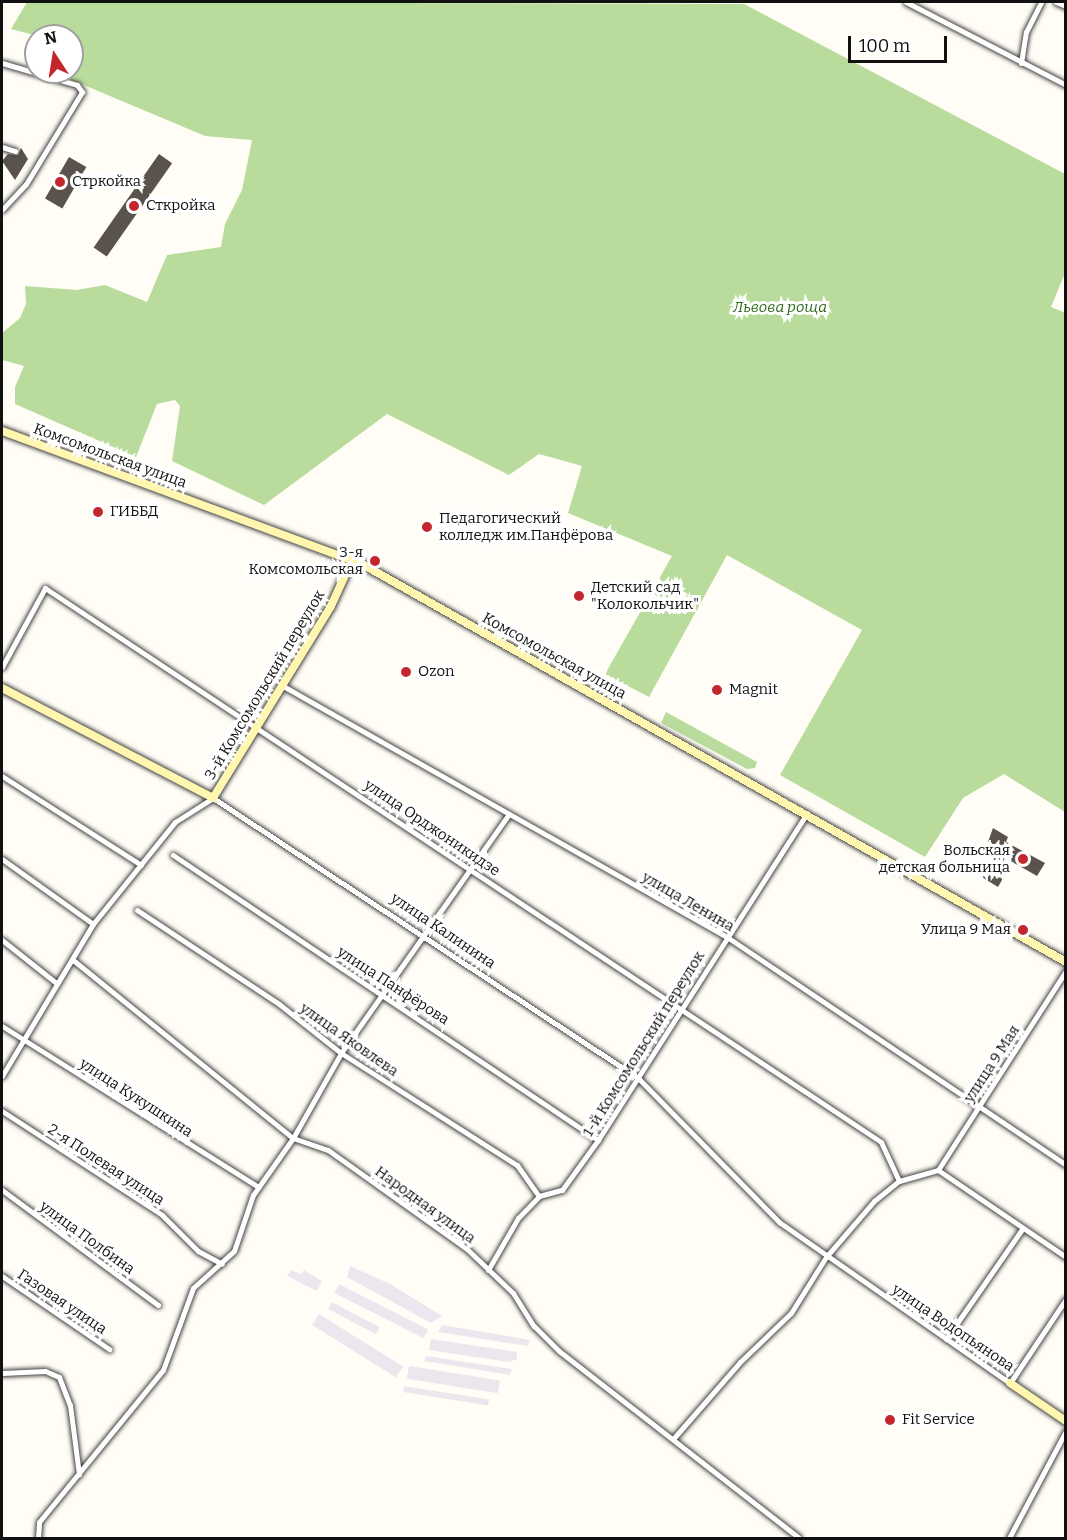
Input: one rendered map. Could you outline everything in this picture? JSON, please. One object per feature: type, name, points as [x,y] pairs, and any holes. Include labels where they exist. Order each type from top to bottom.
[{"type":"main road","name":"Комсомольская улица","points":[[2,431],[352,560],[807,813],[1065,962]]},
{"type":"main road","name":"3-й Комсомольский переулок","points":[[213,798],[283,686],[352,560]]},
{"type":"main road","name":"улица Калинина","points":[[2,688],[213,798]]},
{"type":"main road","name":"улица Водопьянова","points":[[1010,1383],[1065,1421]]},
{"type":"street","points":[[906,2],[1065,85]]},
{"type":"street","points":[[1021,63],[1026,32],[1041,2]]},
{"type":"street","points":[[1056,2],[1065,6]]},
{"type":"street","points":[[2,63],[78,85],[82,92],[26,184],[2,210]]},
{"type":"street","points":[[2,147],[15,151]]},
{"type":"street","name":"улица Орджоникидзе","points":[[2,667],[45,588],[881,1142],[899,1181]]},
{"type":"street","name":"улица Ленина","points":[[283,686],[727,937],[1065,1165]]},
{"type":"street","points":[[2,776],[141,865]]},
{"type":"street","name":"3-й Комсомольский переулок","points":[[2,1076],[55,981],[73,960],[93,924],[175,822],[213,798]]},
{"type":"street","name":"улица Калинина","points":[[213,798],[422,933],[638,1078],[754,1200],[826,1257]]},
{"type":"street","name":"1-й Комсомольский переулок","points":[[488,1270],[498,1246],[539,1196],[562,1190],[598,1140],[679,1008],[807,813]]},
{"type":"street","points":[[38,1539],[39,1522],[163,1370],[193,1288],[222,1264],[244,1229],[259,1188],[293,1138],[341,1053],[383,994],[422,933],[509,814]]},
{"type":"street","name":"улица Панфёрова","points":[[172,855],[598,1140]]},
{"type":"street","points":[[2,859],[93,924]]},
{"type":"street","name":"улица Яковлева","points":[[137,910],[279,1004],[341,1053],[517,1165],[539,1196]]},
{"type":"street","points":[[2,940],[55,981]]},
{"type":"street","name":"Народная улица","points":[[73,960],[293,1138],[328,1150],[466,1249],[513,1293],[534,1326],[559,1351],[799,1539]]},
{"type":"street","name":"улица 9 Мая","points":[[938,1170],[1065,971]]},
{"type":"street","name":"улица Кукушкина","points":[[2,1026],[259,1188]]},
{"type":"street","name":"2-я Полевая улица","points":[[2,1111],[162,1215],[198,1251],[222,1264]]},
{"type":"street","points":[[673,1439],[740,1362],[790,1313],[826,1257],[874,1201],[899,1181],[938,1170],[1065,1257]]},
{"type":"street","name":"улица Полбина","points":[[2,1190],[158,1305]]},
{"type":"street","points":[[946,1339],[1023,1228]]},
{"type":"street","name":"улица Водопьянова","points":[[826,1257],[1010,1383]]},
{"type":"street","name":"Газовая улица","points":[[2,1276],[109,1349]]},
{"type":"street","points":[[1010,1383],[1065,1299]]},
{"type":"street","points":[[2,1372],[45,1371],[59,1377],[70,1405],[79,1474]]},
{"type":"street","points":[[1009,1539],[1065,1431]]},
{"type":"shaded area","points":[[350,1266],[390,1284],[442,1316],[431,1323],[347,1277]]},
{"type":"shaded area","points":[[291,1270],[301,1274],[304,1270],[322,1281],[317,1291],[287,1276]]},
{"type":"shaded area","points":[[339,1284],[428,1329],[424,1338],[334,1293]]},
{"type":"shaded area","points":[[332,1302],[380,1327],[376,1334],[328,1309]]},
{"type":"shaded area","points":[[319,1314],[403,1366],[396,1377],[312,1325]]},
{"type":"shaded area","points":[[442,1325],[530,1340],[528,1346],[438,1332]]},
{"type":"shaded area","points":[[431,1339],[517,1352],[517,1359],[509,1362],[429,1350]]},
{"type":"shaded area","points":[[426,1356],[512,1369],[510,1375],[424,1361]]},
{"type":"shaded area","points":[[409,1366],[500,1380],[498,1393],[407,1379]]},
{"type":"shaded area","points":[[404,1386],[489,1399],[488,1405],[403,1392]]},
{"type":"green space","name":"Львова роща","points":[[27,2],[744,4],[1065,174],[1065,273],[1051,307],[1066,313],[1065,812],[1004,774],[963,798],[925,857],[780,775],[862,630],[727,555],[649,697],[605,674],[672,556],[568,513],[582,466],[539,454],[509,475],[387,414],[264,505],[172,461],[180,406],[175,400],[157,404],[136,457],[15,404],[15,387],[24,366],[2,360],[2,333],[20,318],[26,304],[25,286],[77,290],[105,285],[147,302],[167,255],[221,247],[225,224],[242,190],[252,140],[205,136],[82,84],[84,84],[84,24],[24,24],[24,32],[11,29]]},
{"type":"green space","points":[[666,712],[757,762],[755,768],[747,769],[661,723]]},
{"type":"building","points":[[21,148],[28,159],[15,180],[2,161],[8,154],[18,155]]},
{"type":"building","name":"Сткройка","points":[[159,154],[172,163],[107,257],[94,247]]},
{"type":"building","name":"Стркойка","points":[[69,157],[86,167],[62,209],[45,199]]},
{"type":"building","name":"Вольская детская больница","points":[[993,828],[1008,837],[1006,842],[1045,863],[1037,876],[1007,859],[1001,868],[1007,871],[998,887],[980,876],[1001,850],[988,842]]},
{"type":"place","name":"Стркойка","points":[[60,182]]},
{"type":"place","name":"Сткройка","points":[[134,206]]},
{"type":"place","name":"ГИББД","points":[[98,512]]},
{"type":"place","name":"Педагогический колледж им.Панфёрова","points":[[427,527]]},
{"type":"place","name":"3-я Комсомольская","points":[[375,561]]},
{"type":"place","name":"Детский сад \"Колокольчик\"","points":[[579,596]]},
{"type":"place","name":"Ozon","points":[[406,672]]},
{"type":"place","name":"Magnit","points":[[717,690]]},
{"type":"place","name":"Вольская детская больница","points":[[1023,859]]},
{"type":"place","name":"Улица 9 Мая","points":[[1023,930]]},
{"type":"place","name":"Fit Service","points":[[890,1420]]}]
